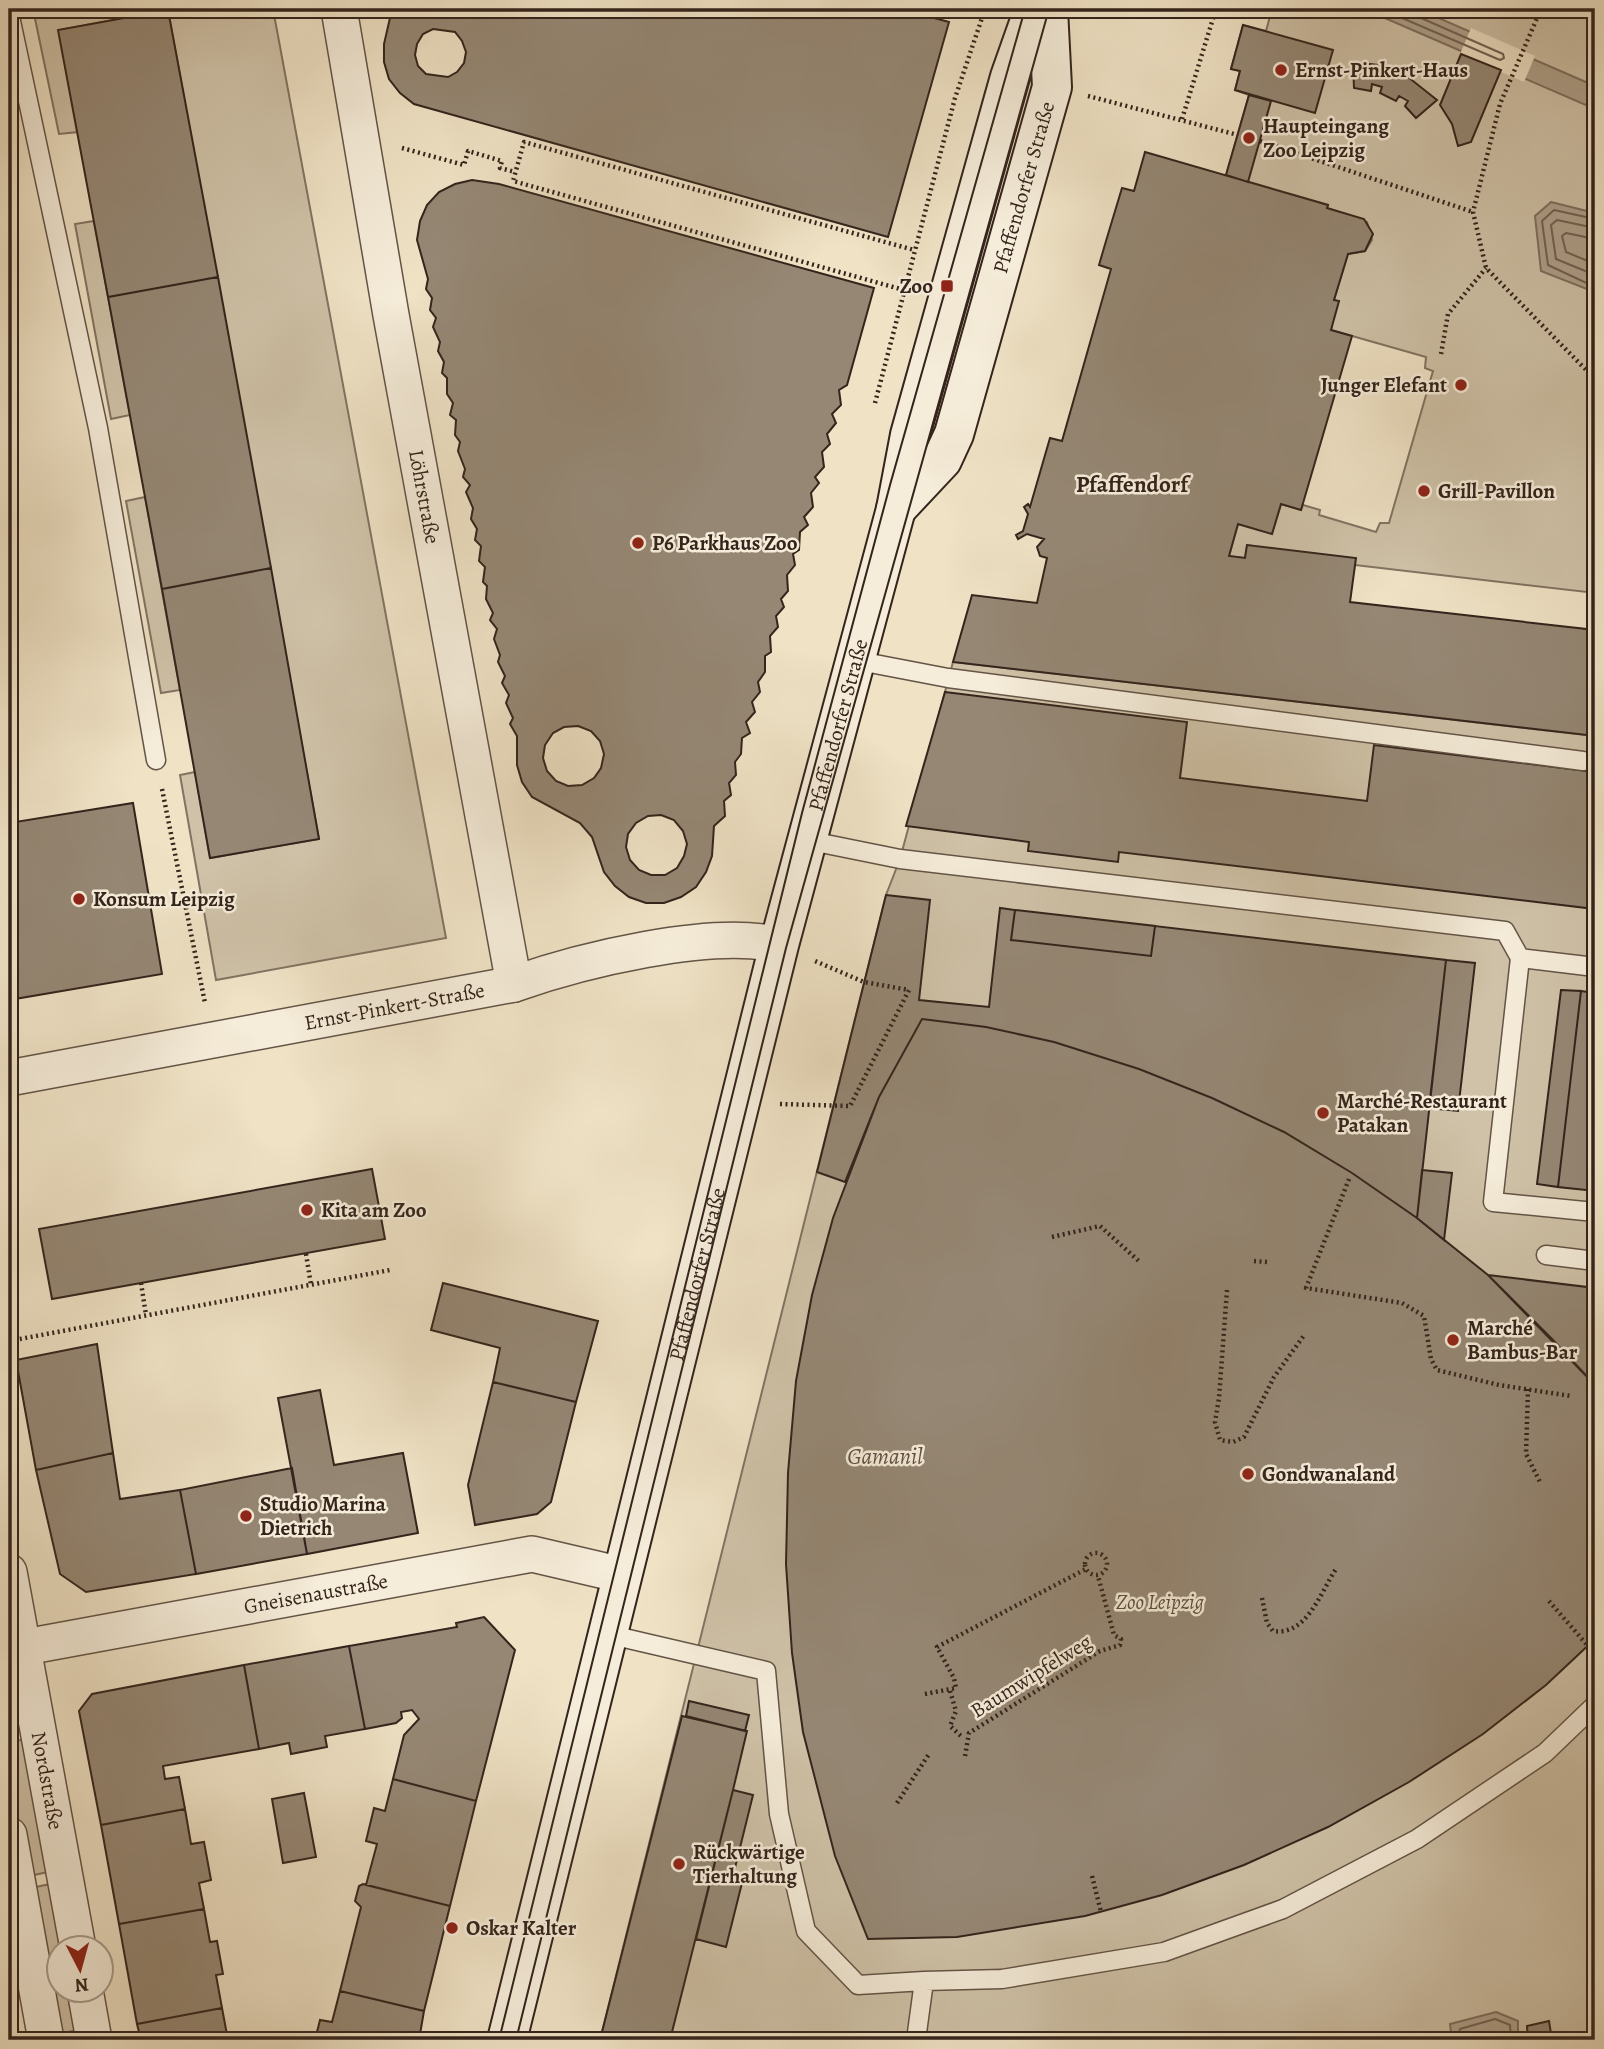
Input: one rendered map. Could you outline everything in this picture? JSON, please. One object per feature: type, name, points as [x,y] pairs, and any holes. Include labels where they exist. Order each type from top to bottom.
[{"type":"main road","name":"Pfaffendorfer Straße","points":[[507,2040],[779,946],[896,509],[910,435],[1010,77],[1034,9]]},
{"type":"main road","name":"Pfaffendorfer Straße","points":[[896,509],[942,460],[954,435],[1052,87],[1048,9]]},
{"type":"street","name":"Löhrstraße","points":[[339,9],[514,984]]},
{"type":"street","name":"Ernst-Pinkert-Straße","points":[[9,1078],[514,984],[560,967],[710,940],[779,946]]},
{"type":"street","name":"Gneisenaustraße","points":[[16,1649],[532,1554],[622,1575]]},
{"type":"street","name":"Nordstraße","points":[[9,1572],[16,1649],[75,1934]]},
{"type":"street","points":[[9,1835],[46,2040]]},
{"type":"street","points":[[88,2004],[94,2040]]},
{"type":"lane","points":[[9,12],[98,428],[156,760]]},
{"type":"lane","points":[[854,660],[962,680],[1583,761]]},
{"type":"lane","points":[[806,840],[900,859],[1505,931],[1520,958],[1493,1202],[1595,1213]]},
{"type":"lane","points":[[1520,958],[1595,967]]},
{"type":"lane","points":[[1546,1255],[1595,1261]]},
{"type":"lane","points":[[607,1634],[766,1671],[779,1814],[806,1931],[858,1985],[1002,1979],[1164,1952],[1283,1909],[1417,1839],[1545,1753],[1595,1705]]},
{"type":"lane","points":[[916,2040],[924,1982]]},
{"type":"path","points":[[1182,119],[1216,9]]},
{"type":"path","points":[[1541,9],[1500,104],[1473,212],[1486,268],[1595,379]]},
{"type":"path","points":[[1076,93],[1238,135]]},
{"type":"path","points":[[360,137],[464,165],[468,151],[502,161],[500,168],[515,173]]},
{"type":"path","points":[[1260,141],[1473,212]]},
{"type":"path","points":[[904,290],[513,181],[515,173],[524,142],[914,250]]},
{"type":"path","points":[[1441,354],[1448,314],[1486,268]]},
{"type":"path","points":[[156,760],[213,1042]]},
{"type":"path","points":[[740,1103],[850,1106],[909,990],[864,982],[779,946]]},
{"type":"path","points":[[1349,1179],[1306,1288],[1402,1303],[1424,1316],[1432,1359],[1437,1370],[1571,1396]]},
{"type":"path","points":[[1052,1237],[1100,1226],[1141,1263]]},
{"type":"path","points":[[306,1254],[311,1285]]},
{"type":"path","points":[[1254,1261],[1267,1262]]},
{"type":"path","points":[[9,1341],[390,1270]]},
{"type":"path","points":[[141,1283],[146,1315]]},
{"type":"path","points":[[1227,1290],[1215,1422],[1220,1440],[1233,1442],[1244,1437],[1274,1377],[1305,1334]]},
{"type":"path","points":[[1528,1389],[1526,1454],[1541,1484]]},
{"type":"path","points":[[1101,1554],[1107,1565],[1098,1576],[1086,1569],[1088,1556],[1101,1554]]},
{"type":"path","points":[[925,1694],[956,1688],[954,1678],[937,1647],[1086,1569]]},
{"type":"path","points":[[1262,1598],[1267,1623],[1273,1631],[1287,1633],[1299,1627],[1336,1569]]},
{"type":"path","name":"Baumwipfelweg","points":[[965,1756],[969,1733],[1111,1646],[1116,1647],[1121,1643],[1118,1636],[1114,1635],[1098,1576]]},
{"type":"path","points":[[1549,1601],[1588,1646]]},
{"type":"path","points":[[950,1691],[956,1712],[950,1726],[961,1736]]},
{"type":"path","points":[[897,1802],[929,1754]]},
{"type":"path","points":[[1092,1876],[1101,1912]]},
{"type":"green space","points":[[33,9],[273,9],[446,938],[216,980],[180,775],[195,772],[210,858],[319,839],[168,10],[59,30],[78,132],[59,134]]},
{"type":"green space","points":[[1272,9],[1595,9],[1595,593],[1355,565],[1247,545],[1245,558],[1229,556],[1238,524],[1272,534],[1281,504],[1301,510],[1303,505],[1320,510],[1319,515],[1376,532],[1380,523],[1389,523],[1433,371],[1425,368],[1426,357],[1331,330],[1334,300],[1348,254],[1365,251],[1372,240],[1367,222],[1327,208],[1328,205],[1226,175],[1249,95],[1235,90],[1240,71],[1231,69],[1243,25],[1266,31]]},
{"type":"green space","points":[[94,221],[130,415],[111,419],[75,224]]},
{"type":"green space","points":[[145,497],[180,690],[161,693],[126,501]]},
{"type":"green space","name":"Zoo Leipzig","points":[[953,662],[1594,736],[1595,725],[1595,2040],[600,2040],[886,895],[900,859]]},
{"type":"green space","points":[[27,1739],[53,1871],[29,1876],[9,1775],[9,1742]]},
{"type":"green space","points":[[55,1883],[65,1934],[46,1934],[46,1969],[31,1888]]},
{"type":"green space","points":[[52,2004],[78,2004],[83,2029],[58,2034]]},
{"type":"water","points":[[1364,9],[1418,9],[1595,86],[1595,109]]},
{"type":"water","points":[[1551,202],[1595,213],[1595,298],[1587,289],[1541,271],[1535,216]]},
{"type":"water","points":[[1496,2012],[1518,2021],[1518,2040],[1452,2040],[1450,2024]]},
{"type":"pier","points":[[1471,28],[1535,56],[1524,82],[1460,54]]},
{"type":"building","points":[[392,9],[901,9],[949,22],[888,237],[414,104],[400,93],[389,79],[384,62],[384,44]],"holes":[[[433,29],[455,32],[466,52],[464,63],[457,72],[448,77],[426,74],[418,66],[415,55],[423,34]]]},
{"type":"building","points":[[168,10],[218,277],[108,297],[58,30]]},
{"type":"building","name":"Ernst-Pinkert-Haus","points":[[1243,25],[1333,50],[1315,113],[1235,90],[1240,71],[1231,69]]},
{"type":"building","points":[[1461,54],[1501,70],[1471,142],[1458,146],[1452,124],[1440,105]]},
{"type":"building","points":[[1353,62],[1387,66],[1403,73],[1437,100],[1416,118],[1405,106],[1408,101],[1399,96],[1396,101],[1380,93],[1382,87],[1372,84],[1371,91],[1354,88]]},
{"type":"building","name":"Haupteingang Zoo Leipzig","points":[[1249,95],[1271,101],[1248,182],[1226,175]]},
{"type":"building","points":[[1145,152],[1328,205],[1327,208],[1364,219],[1373,234],[1365,251],[1348,254],[1334,300],[1339,301],[1331,330],[1352,336],[1301,510],[1281,504],[1272,534],[1238,524],[1229,556],[1245,558],[1247,545],[1356,558],[1350,602],[1595,630],[1595,736],[953,662],[972,595],[1037,603],[1047,558],[1040,556],[1037,547],[1044,539],[1027,534],[1018,539],[1016,535],[1023,531],[1028,514],[1024,507],[1028,504],[1030,507],[1050,438],[1062,441],[1111,269],[1099,265],[1122,188],[1134,191]]},
{"type":"building","name":"P6 Parkhaus Zoo","points":[[472,180],[499,184],[874,288],[847,385],[839,390],[841,405],[832,414],[836,423],[827,434],[830,444],[822,452],[824,467],[815,477],[819,483],[811,493],[813,507],[804,517],[808,525],[800,532],[799,550],[793,554],[795,565],[787,575],[788,591],[781,599],[784,607],[776,616],[778,627],[770,636],[771,652],[765,656],[765,672],[758,682],[760,692],[752,702],[755,712],[746,722],[750,733],[742,738],[741,754],[735,762],[736,775],[729,783],[731,795],[724,801],[725,816],[714,826],[712,856],[696,887],[681,897],[664,903],[646,903],[629,897],[615,886],[604,872],[592,837],[580,823],[532,797],[522,782],[517,765],[517,736],[510,724],[513,718],[506,703],[509,695],[502,683],[505,676],[498,662],[500,655],[494,639],[497,629],[490,620],[493,613],[486,599],[487,586],[483,582],[485,567],[479,561],[481,546],[475,540],[477,529],[471,519],[473,508],[466,492],[470,485],[463,477],[465,469],[458,451],[460,442],[455,435],[456,420],[450,415],[453,403],[447,394],[447,378],[442,373],[444,362],[438,351],[440,342],[433,327],[436,318],[430,310],[432,298],[426,289],[428,279],[417,240],[420,221],[427,205],[439,192]],"holes":[[[578,726],[591,731],[600,741],[604,754],[601,768],[594,778],[582,785],[568,786],[556,781],[547,771],[543,758],[545,745],[553,733],[564,727]],[[661,815],[674,820],[683,831],[687,844],[677,868],[665,875],[651,875],[639,870],[630,860],[626,847],[628,834],[636,823],[648,816]]]},
{"type":"building","points":[[218,277],[271,568],[162,589],[108,297]]},
{"type":"building","points":[[271,568],[319,839],[210,858],[162,589]]},
{"type":"building","points":[[945,692],[1187,722],[1180,778],[1367,801],[1374,745],[1595,772],[1595,909],[1119,852],[1118,862],[1028,851],[1029,842],[906,826]]},
{"type":"building","name":"Konsum Leipzig","points":[[133,803],[162,974],[9,1000],[9,823]]},
{"type":"building","points":[[886,895],[930,900],[919,1000],[989,1007],[1000,908],[1015,910],[1011,940],[1151,956],[1155,926],[1446,960],[1417,1218],[1352,1173],[1284,1132],[1212,1098],[1139,1069],[1054,1042],[986,1027],[922,1019],[879,1097],[845,1182],[817,1172]]},
{"type":"building","points":[[1015,910],[1155,926],[1151,956],[1011,940]]},
{"type":"building","points":[[1446,960],[1475,963],[1458,1111],[1429,1108]]},
{"type":"building","points":[[1561,990],[1581,991],[1558,1187],[1537,1184]]},
{"type":"building","points":[[1581,991],[1595,993],[1595,1191],[1558,1187]]},
{"type":"building","points":[[922,1019],[986,1027],[1054,1042],[1139,1069],[1212,1098],[1284,1132],[1352,1173],[1417,1218],[1488,1275],[1595,1385],[1595,1639],[1546,1685],[1483,1734],[1409,1782],[1328,1827],[1244,1865],[1162,1895],[1085,1916],[957,1937],[868,1939],[835,1856],[803,1732],[792,1653],[786,1564],[788,1473],[796,1381],[812,1295],[833,1218],[879,1097]]},
{"type":"building","points":[[372,1169],[385,1239],[52,1299],[39,1229]]},
{"type":"building","points":[[1422,1170],[1452,1173],[1444,1240],[1417,1218]]},
{"type":"building","points":[[1488,1275],[1595,1288],[1595,1385],[1553,1340]]},
{"type":"building","points":[[443,1283],[598,1321],[576,1402],[493,1382],[500,1348],[431,1330]]},
{"type":"building","points":[[97,1344],[113,1453],[36,1470],[16,1360]]},
{"type":"building","points":[[493,1382],[576,1402],[551,1502],[537,1514],[475,1525],[468,1485]]},
{"type":"building","points":[[320,1390],[334,1465],[403,1453],[418,1533],[307,1554],[278,1398]]},
{"type":"building","points":[[113,1453],[120,1499],[180,1490],[196,1574],[86,1592],[60,1574],[36,1470]]},
{"type":"building","points":[[292,1468],[307,1554],[196,1574],[180,1490]]},
{"type":"building","points":[[484,1617],[515,1650],[476,1801],[393,1779],[404,1735],[419,1719],[412,1710],[401,1712],[402,1718],[396,1723],[365,1729],[349,1646],[457,1627],[456,1623]]},
{"type":"building","points":[[349,1646],[365,1729],[325,1736],[327,1747],[291,1754],[289,1743],[259,1749],[244,1665]]},
{"type":"building","points":[[244,1665],[259,1749],[163,1766],[165,1779],[179,1777],[185,1809],[101,1825],[79,1711],[92,1694]]},
{"type":"building","points":[[689,1701],[749,1715],[745,1731],[686,1716]]},
{"type":"building","name":"Rückwärtige Tierhaltung","points":[[682,1716],[747,1731],[670,2040],[600,2040]]},
{"type":"building","points":[[393,1779],[476,1801],[450,1906],[366,1885],[377,1844],[366,1841],[374,1808],[385,1811]]},
{"type":"building","points":[[733,1790],[753,1795],[732,1880],[742,1883],[726,1947],[696,1939]]},
{"type":"building","points":[[304,1793],[316,1857],[283,1863],[272,1799]]},
{"type":"building","points":[[185,1809],[191,1844],[204,1842],[211,1880],[199,1883],[204,1909],[119,1924],[101,1825]]},
{"type":"building","points":[[363,1884],[450,1906],[424,2011],[340,1991],[361,1907],[355,1901],[359,1886]]},
{"type":"building","points":[[204,1909],[210,1942],[217,1941],[223,1974],[216,1975],[222,2008],[137,2024],[119,1924]]},
{"type":"building","points":[[340,1991],[424,2011],[419,2040],[315,2040],[320,2020],[332,2022]]},
{"type":"building","points":[[222,2008],[228,2040],[141,2040],[137,2024]]},
{"type":"building","points":[[1549,2021],[1552,2040],[1528,2040],[1527,2026]]},
{"type":"tram line","points":[[499,2040],[802,813],[890,485],[1025,9]]},
{"type":"tram line","points":[[516,2040],[786,948],[1049,9]]},
{"type":"place","name":"Ernst-Pinkert-Haus","points":[[1281,70]]},
{"type":"place","name":"Haupteingang Zoo Leipzig","points":[[1249,138]]},
{"type":"place","name":"Zoo","points":[[947,286]]},
{"type":"place","name":"Junger Elefant","points":[[1461,385]]},
{"type":"place","name":"Grill-Pavillon","points":[[1424,491]]},
{"type":"place","name":"P6 Parkhaus Zoo","points":[[638,543]]},
{"type":"place","name":"Konsum Leipzig","points":[[79,899]]},
{"type":"place","name":"Marché-Restaurant Patakan","points":[[1323,1113]]},
{"type":"place","name":"Kita am Zoo","points":[[307,1210]]},
{"type":"place","name":"Marché Bambus-Bar","points":[[1453,1340]]},
{"type":"place","name":"Gondwanaland","points":[[1248,1474]]},
{"type":"place","name":"Studio Marina Dietrich","points":[[246,1516]]},
{"type":"place","name":"Rückwärtige Tierhaltung","points":[[679,1864]]},
{"type":"place","name":"Oskar Kalter","points":[[452,1928]]},
{"type":"district","name":"Pfaffendorf","points":[[1132,484]]},
{"type":"water label","name":"Gamanil","points":[[885,1456]]}]
